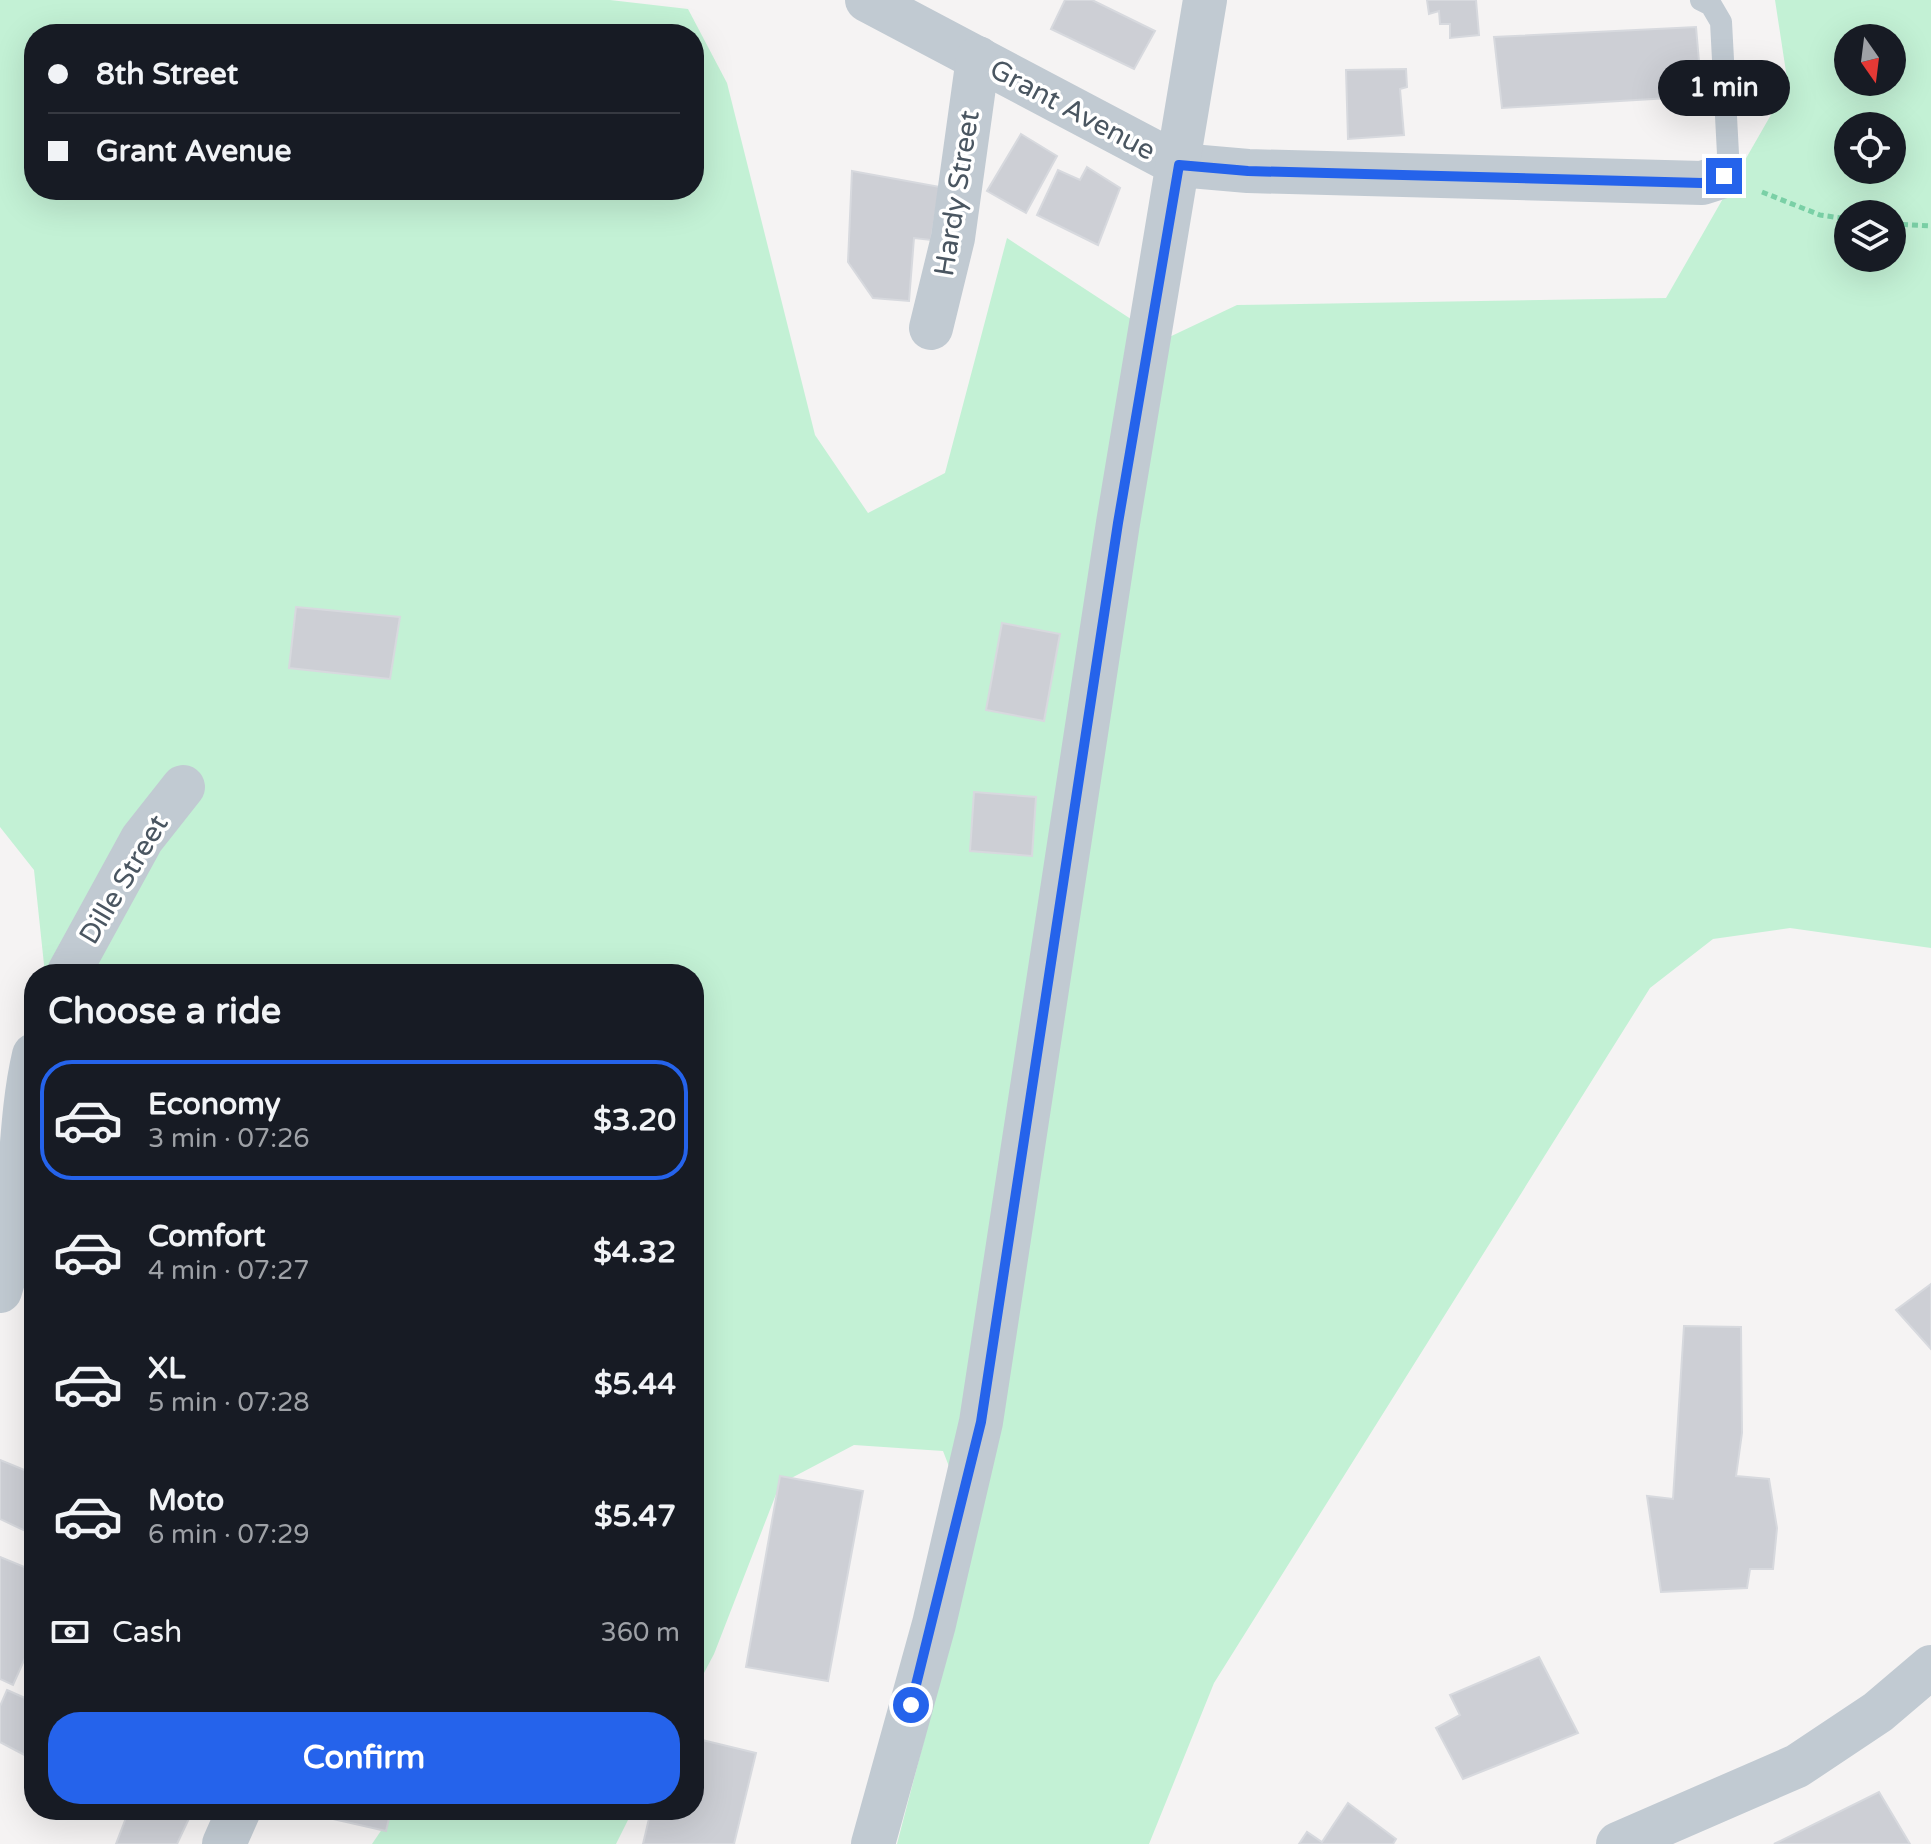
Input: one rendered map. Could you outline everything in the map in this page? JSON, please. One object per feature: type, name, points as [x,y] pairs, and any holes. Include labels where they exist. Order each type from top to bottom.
[{"type":"street","name":"Grant Avenue","points":[[867,0],[1179,165],[1248,171],[1702,183],[1724,176]]},
{"type":"street","points":[[873,1844],[934,1624],[981,1422],[1118,523],[1205,0]]},
{"type":"street","name":"Hardy Street","points":[[931,328],[953,238],[978,58]]},
{"type":"street","name":"Dille Street","points":[[73,964],[142,839],[183,787]]},
{"type":"street","points":[[0,1291],[18,1187],[24,1097]]},
{"type":"street","points":[[1618,1844],[1797,1766],[1878,1712],[1931,1667]]},
{"type":"street","points":[[224,1844],[235,1820]]},
{"type":"lane","points":[[1701,0],[1711,5],[1721,22],[1728,154],[1724,176]]},
{"type":"path","points":[[1724,176],[1820,215],[1834,217]]},
{"type":"path","points":[[1906,225],[1931,226]]},
{"type":"green space","points":[[0,0],[610,0],[688,9],[696,24],[24,24],[24,200],[704,200],[704,39],[727,83],[815,435],[868,513],[945,473],[1007,238],[1163,340],[1237,305],[1666,298],[1788,85],[1775,0],[1931,0],[1931,948],[1790,928],[1713,939],[1650,988],[1214,1683],[1149,1844],[897,1844],[958,1610],[974,1531],[943,1451],[854,1445],[780,1484],[704,1673],[704,964],[44,964],[34,870],[0,827]]},
{"type":"green space","points":[[388,1820],[628,1820],[616,1844],[372,1844]]},
{"type":"building","points":[[1065,0],[1092,0],[1155,31],[1134,69],[1051,29]]},
{"type":"building","points":[[1427,0],[1476,0],[1479,35],[1450,38],[1450,24],[1440,24],[1439,11],[1429,14]]},
{"type":"building","points":[[1696,27],[1702,96],[1502,108],[1494,37]]},
{"type":"building","points":[[1406,69],[1407,87],[1400,89],[1404,135],[1348,139],[1346,70]]},
{"type":"building","points":[[1021,134],[1057,156],[1026,213],[987,191]]},
{"type":"building","points":[[1087,167],[1120,188],[1098,245],[1037,215],[1058,170],[1080,180]]},
{"type":"building","points":[[852,171],[940,187],[931,240],[914,238],[909,301],[873,298],[848,262]]},
{"type":"building","points":[[296,607],[400,617],[390,679],[289,668]]},
{"type":"building","points":[[1002,623],[1060,634],[1044,721],[986,710]]},
{"type":"building","points":[[974,792],[1036,797],[1032,856],[970,851]]},
{"type":"building","points":[[1931,1284],[1931,1349],[1896,1310]]},
{"type":"building","points":[[1684,1326],[1741,1327],[1742,1433],[1736,1476],[1769,1479],[1777,1528],[1773,1569],[1750,1569],[1747,1588],[1661,1592],[1647,1496],[1673,1499]]},
{"type":"building","points":[[0,1460],[24,1470],[24,1530],[0,1519]]},
{"type":"building","points":[[780,1476],[863,1491],[828,1681],[746,1667]]},
{"type":"building","points":[[0,1557],[24,1567],[24,1660],[13,1685],[0,1679]]},
{"type":"building","points":[[1539,1657],[1578,1733],[1463,1779],[1436,1728],[1460,1715],[1450,1695]]},
{"type":"building","points":[[7,1690],[24,1698],[24,1755],[0,1742],[0,1706]]},
{"type":"building","points":[[704,1740],[756,1753],[734,1844],[643,1844],[649,1820],[704,1820]]},
{"type":"building","points":[[1879,1792],[1910,1844],[1774,1844]]},
{"type":"building","points":[[1348,1803],[1396,1839],[1393,1844],[1299,1844],[1307,1832],[1322,1842]]},
{"type":"building","points":[[125,1820],[188,1820],[177,1844],[116,1844]]},
{"type":"building","points":[[337,1820],[389,1820],[386,1831]]},
{"type":"route","points":[[911,1705],[934,1624],[981,1422],[1118,523],[1179,165],[1248,171],[1702,183],[1724,176]]}]
